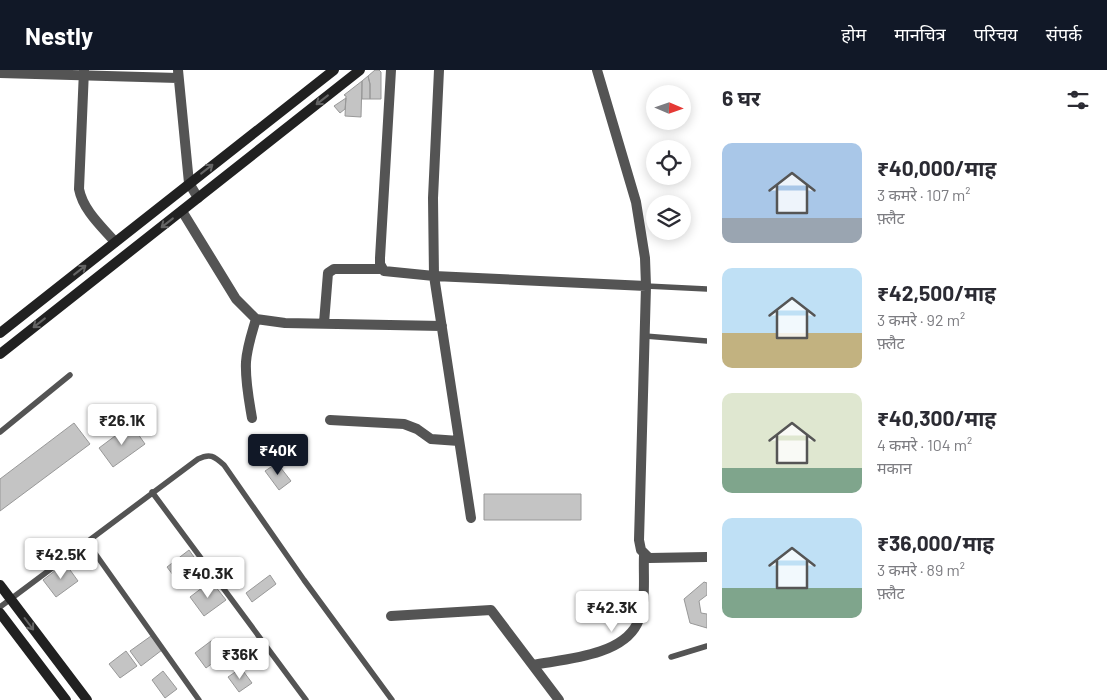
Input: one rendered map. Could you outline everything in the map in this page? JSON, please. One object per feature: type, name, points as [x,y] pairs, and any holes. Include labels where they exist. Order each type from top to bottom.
[{"type":"main road","points":[[0,333],[334,70]]},
{"type":"main road","points":[[341,70],[348,80]]},
{"type":"main road","points":[[0,354],[360,70]]},
{"type":"main road","points":[[0,585],[87,700]]},
{"type":"main road","points":[[0,614],[66,700]]},
{"type":"street","points":[[382,269],[380,258],[392,70]]},
{"type":"street","points":[[439,70],[433,198],[434,276],[471,518]]},
{"type":"street","points":[[533,665],[595,653],[615,646],[628,637],[637,624],[641,611],[644,556],[639,540],[646,286],[645,258],[636,202],[596,70]]},
{"type":"street","points":[[0,73],[178,74],[189,183],[198,198]]},
{"type":"street","points":[[84,73],[79,189],[81,199],[86,208],[115,242]]},
{"type":"street","points":[[182,211],[236,299],[256,318],[285,323],[442,326]]},
{"type":"street","points":[[324,323],[328,273],[334,269],[382,269],[387,272],[434,276],[646,286]]},
{"type":"street","points":[[252,418],[246,381],[246,362],[248,344],[256,318]]},
{"type":"street","points":[[330,420],[398,423],[412,426],[431,438],[459,441]]},
{"type":"street","points":[[644,556],[653,558],[707,557]]},
{"type":"street","points":[[391,616],[491,610],[559,700]]},
{"type":"lane","points":[[646,286],[707,289]]},
{"type":"lane","points":[[644,336],[707,341]]},
{"type":"lane","points":[[0,432],[70,375]]},
{"type":"lane","points":[[0,607],[198,459],[206,455],[212,456],[224,464],[304,580],[392,700]]},
{"type":"lane","points":[[152,492],[306,700]]},
{"type":"lane","points":[[87,542],[199,700]]},
{"type":"lane","points":[[671,657],[707,646]]},
{"type":"building","points":[[375,70],[381,72],[381,99],[370,99],[368,76]]},
{"type":"building","points":[[368,76],[370,99],[362,99],[362,81]]},
{"type":"building","points":[[362,81],[361,117],[345,116],[346,96],[344,95]]},
{"type":"building","points":[[346,98],[345,109],[340,113],[334,106]]},
{"type":"building","points":[[74,423],[90,444],[0,511],[0,479]]},
{"type":"building","points":[[131,424],[145,444],[113,467],[99,448]]},
{"type":"building","points":[[277,463],[291,481],[279,490],[265,471]]},
{"type":"building","points":[[484,494],[581,494],[581,520],[484,520]]},
{"type":"building","points":[[189,550],[201,567],[179,583],[167,567]]},
{"type":"building","points":[[65,563],[78,581],[56,597],[43,580]]},
{"type":"building","points":[[270,575],[276,584],[252,602],[246,593]]},
{"type":"building","points":[[211,581],[226,600],[204,616],[190,597]]},
{"type":"building","points":[[704,582],[707,583],[707,595],[699,601],[701,613],[707,614],[707,628],[690,623],[684,599]]},
{"type":"building","points":[[151,636],[162,650],[141,666],[130,651]]},
{"type":"building","points":[[215,638],[226,653],[206,668],[195,653]]},
{"type":"building","points":[[126,651],[137,666],[120,678],[109,664]]},
{"type":"building","points":[[241,668],[252,683],[239,692],[228,677]]},
{"type":"building","points":[[163,671],[177,689],[165,698],[152,680]]}]
